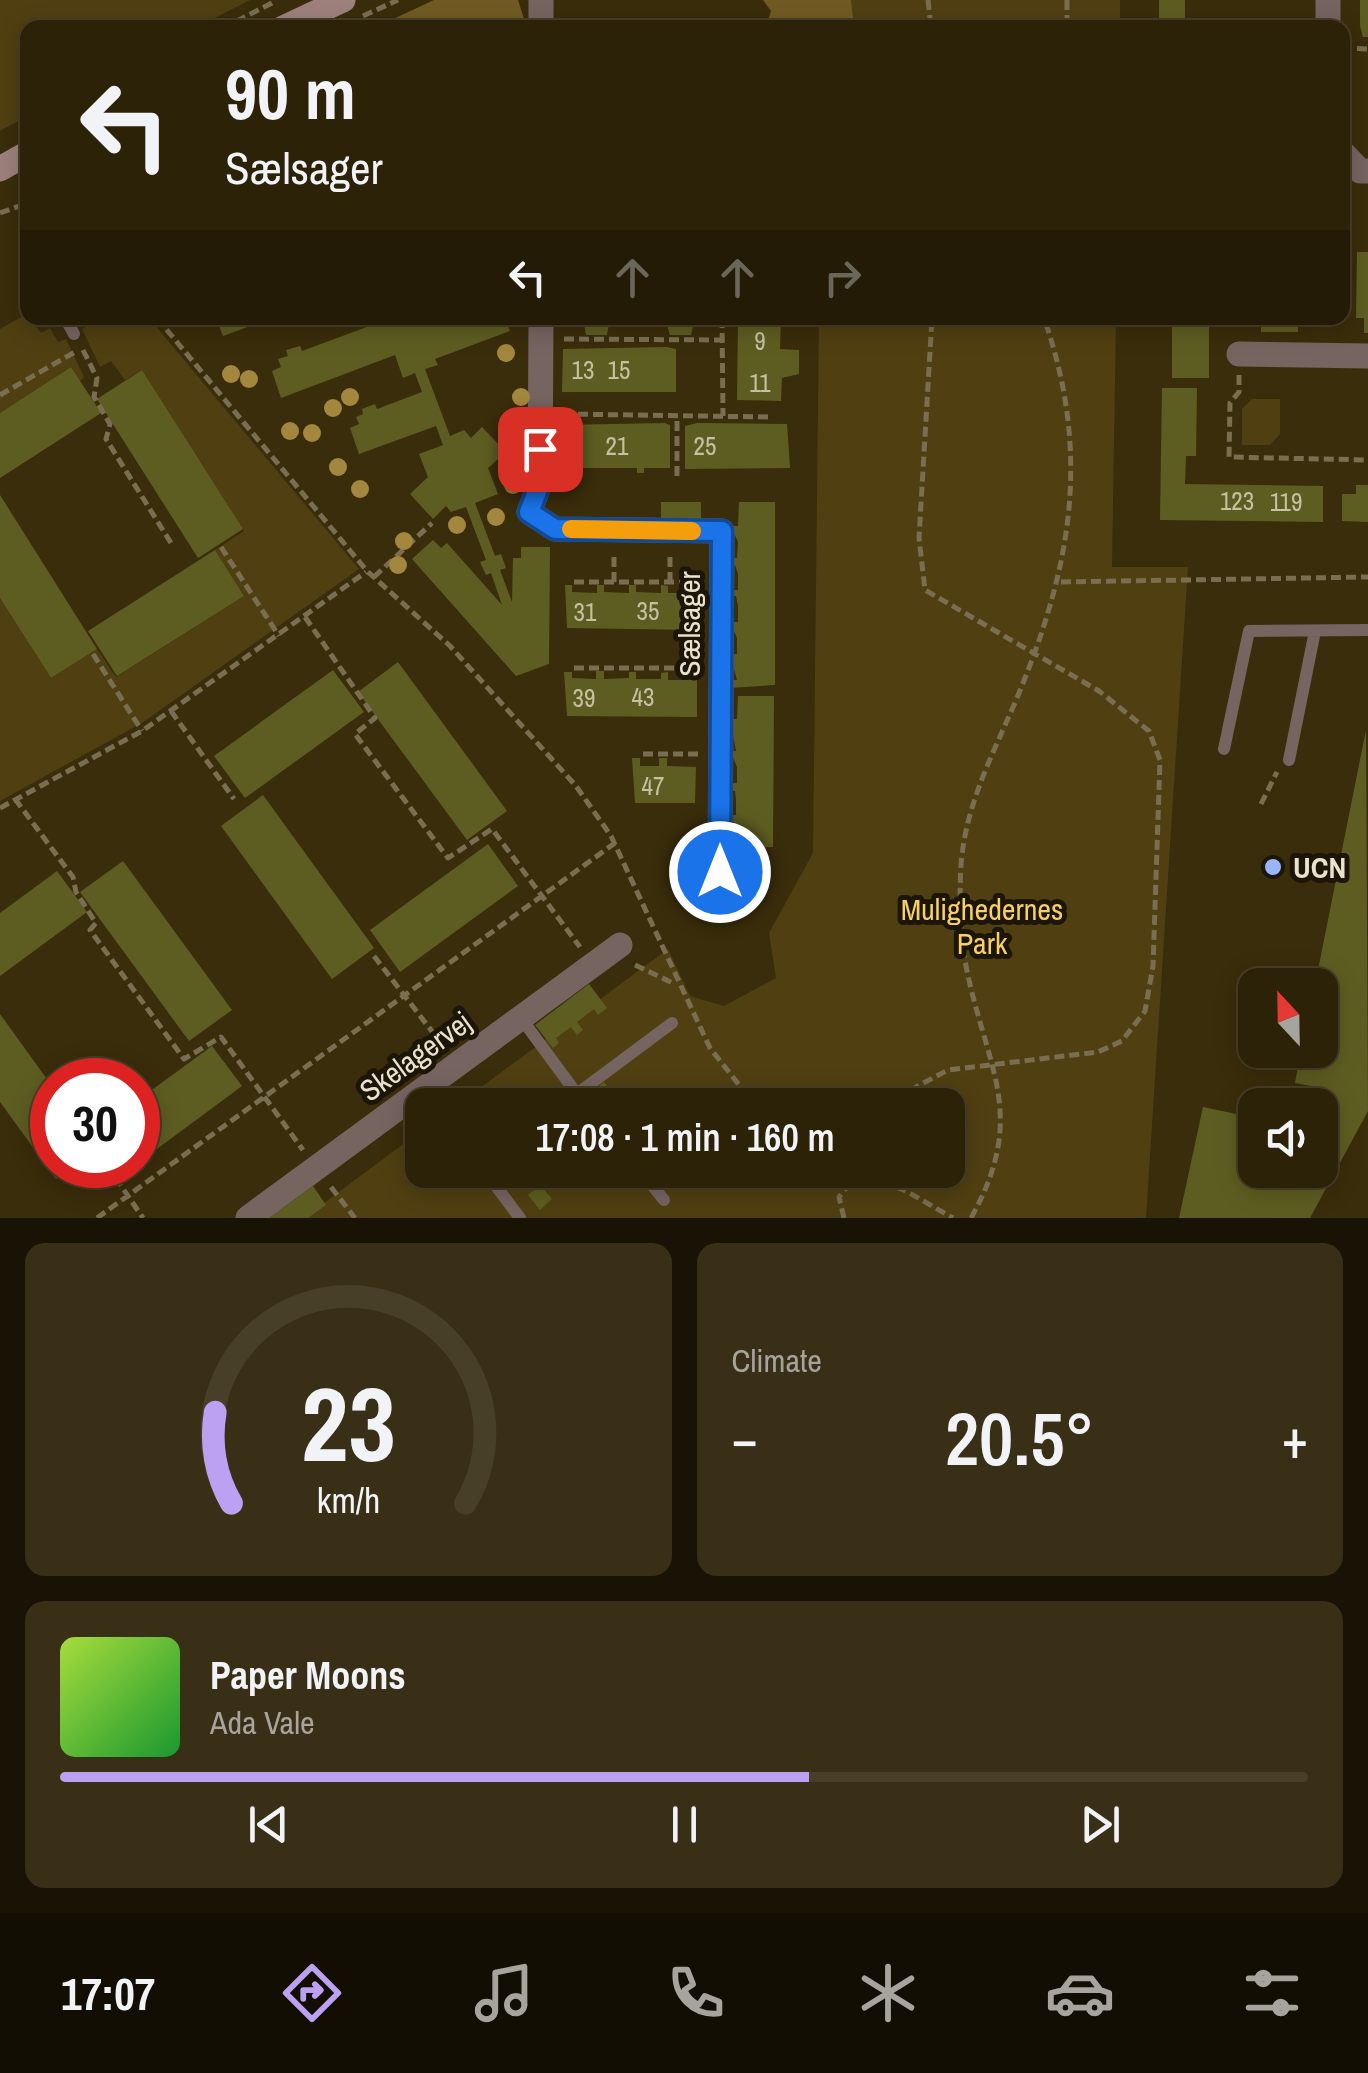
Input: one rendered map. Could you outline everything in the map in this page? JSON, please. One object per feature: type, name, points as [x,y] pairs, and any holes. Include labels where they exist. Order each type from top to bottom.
[{"type":"street","points":[[312,20],[348,10]]},
{"type":"street","name":"Sælsager","points":[[541,328],[540,484],[529,512],[555,529],[722,531],[720,872]]},
{"type":"street","points":[[1239,354],[1368,356]]},
{"type":"street","name":"Skelagervej","points":[[438,1088],[458,1066],[620,945]]},
{"type":"street","name":"Skelagervej","points":[[248,1218],[316,1168],[405,1113]]},
{"type":"lane","points":[[69,325],[74,334]]},
{"type":"lane","points":[[1288,760],[1315,630]]},
{"type":"lane","points":[[1224,750],[1249,631],[1368,630]]},
{"type":"lane","points":[[522,1018],[572,1088]]},
{"type":"lane","points":[[595,1088],[672,1023]]},
{"type":"lane","points":[[498,1188],[520,1218]]},
{"type":"lane","points":[[654,1188],[664,1200]]},
{"type":"path","points":[[239,20],[278,0]]},
{"type":"path","points":[[348,10],[398,0]]},
{"type":"path","points":[[163,325],[368,571],[488,688],[576,786],[614,843],[710,1048],[741,1088]]},
{"type":"path","points":[[722,325],[723,416]]},
{"type":"path","points":[[915,1088],[948,1070],[1098,1052],[1122,1041],[1144,1011],[1153,966],[1160,760],[1148,731],[1127,710],[925,590],[918,538],[932,325]]},
{"type":"path","points":[[971,1218],[997,1158],[1002,1116],[995,1065],[966,968],[961,865],[969,812],[1060,582],[1071,513],[1067,425],[1057,356],[1046,325]]},
{"type":"path","points":[[541,328],[722,340]]},
{"type":"path","points":[[0,396],[82,348],[97,378],[94,397],[110,424],[106,438],[170,543]]},
{"type":"path","points":[[1239,354],[1238,392],[1230,402],[1228,457],[1368,460]]},
{"type":"path","points":[[540,414],[771,417]]},
{"type":"path","points":[[677,416],[677,476]]},
{"type":"path","points":[[374,577],[432,522]]},
{"type":"path","points":[[222,548],[279,636]]},
{"type":"path","points":[[670,550],[670,582]]},
{"type":"path","points":[[0,808],[142,732],[368,571]]},
{"type":"path","points":[[1060,582],[1368,577]]},
{"type":"path","points":[[574,582],[721,582]]},
{"type":"path","points":[[305,617],[375,718],[356,734],[448,858],[492,830],[593,965]]},
{"type":"path","points":[[93,654],[142,732]]},
{"type":"path","points":[[574,668],[721,668]]},
{"type":"path","points":[[171,711],[234,798]]},
{"type":"path","points":[[643,754],[720,754]]},
{"type":"path","points":[[1261,804],[1267,799],[1278,769],[1288,760]]},
{"type":"path","points":[[15,799],[73,877],[76,892],[96,922],[90,930],[184,1060],[221,1037],[355,1218]]},
{"type":"path","points":[[97,1218],[614,843]]},
{"type":"path","points":[[620,945],[636,966],[678,985]]},
{"type":"path","points":[[374,956],[458,1066]]},
{"type":"path","points":[[123,1188],[143,1218]]},
{"type":"path","points":[[844,1218],[839,1198],[846,1188]]},
{"type":"path","points":[[899,1188],[953,1218]]},
{"type":"green space","points":[[0,0],[250,0],[211,20],[20,20],[20,120],[0,131]]},
{"type":"green space","points":[[821,0],[1120,0],[1120,20],[821,20]]},
{"type":"green space","points":[[20,318],[20,325],[35,325],[41,333],[50,328],[58,342],[66,339],[84,377],[80,381],[71,367],[0,413],[0,329]]},
{"type":"green space","points":[[90,325],[155,325],[359,569],[142,723],[0,801],[0,598],[51,678],[97,649],[116,677],[244,596],[215,550],[244,531],[142,370],[125,380],[111,361],[100,367],[82,329]]},
{"type":"green space","name":"Mulighedernes Park","points":[[819,325],[1116,325],[1112,567],[1188,567],[1146,1218],[304,1218],[405,1143],[405,1188],[965,1188],[965,1088],[480,1088],[668,949],[690,996],[724,1006],[776,978],[769,933],[813,853]]},
{"type":"green space","points":[[1252,399],[1280,399],[1280,434],[1270,445],[1242,445],[1242,409]]},
{"type":"shaded area","points":[[434,0],[518,0],[524,19],[523,20],[391,20]]},
{"type":"shaded area","points":[[763,0],[851,0],[853,20],[768,20],[771,11]]},
{"type":"building","points":[[1159,0],[1185,0],[1185,20],[1159,20]]},
{"type":"building","points":[[1360,0],[1368,0],[1368,37],[1363,37],[1360,26]]},
{"type":"building","points":[[1357,252],[1368,252],[1368,333],[1364,333],[1364,318],[1356,318]]},
{"type":"building","points":[[219,325],[253,325],[223,336]]},
{"type":"building","points":[[372,325],[508,325],[510,331],[435,359],[438,365],[425,369],[450,436],[464,430],[471,438],[482,427],[506,452],[488,468],[498,494],[475,503],[495,556],[501,554],[506,568],[500,570],[512,602],[513,558],[521,558],[521,547],[550,547],[549,664],[516,676],[412,559],[433,540],[441,548],[447,543],[502,605],[491,573],[486,575],[480,562],[486,560],[466,507],[451,512],[446,506],[433,519],[410,494],[428,477],[419,454],[443,445],[436,426],[359,454],[350,428],[359,424],[356,417],[363,414],[362,409],[375,404],[377,409],[422,392],[415,373],[403,378],[395,355],[281,398],[272,371],[281,367],[278,359],[288,356],[286,350],[300,346],[302,351]]},
{"type":"building","points":[[584,325],[609,325],[607,335],[586,335]]},
{"type":"building","points":[[667,325],[693,325],[691,335],[670,335]]},
{"type":"building","points":[[738,325],[781,325],[780,349],[799,350],[799,374],[782,378],[781,401],[737,400]]},
{"type":"building","points":[[1172,325],[1209,325],[1209,378],[1172,378]]},
{"type":"building","points":[[1261,325],[1298,325],[1298,332],[1261,332]]},
{"type":"building","points":[[563,349],[676,349],[676,392],[562,392]]},
{"type":"building","points":[[71,367],[101,413],[0,478],[0,413]]},
{"type":"building","points":[[142,370],[243,529],[198,558],[97,399]]},
{"type":"building","points":[[1162,388],[1197,388],[1196,456],[1186,456],[1185,484],[1323,486],[1323,522],[1160,520]]},
{"type":"building","points":[[787,424],[790,468],[685,469],[685,426]]},
{"type":"building","points":[[562,425],[670,425],[670,468],[644,468],[644,473],[637,473],[637,468],[562,468]]},
{"type":"building","points":[[1356,485],[1368,485],[1368,522],[1342,521],[1342,494],[1356,494]]},
{"type":"building","points":[[0,495],[97,649],[51,678],[0,598]]},
{"type":"building","points":[[661,502],[701,502],[701,518],[661,518]]},
{"type":"building","points":[[739,502],[775,502],[775,685],[730,688],[730,680],[737,680],[730,654],[737,654],[737,638],[730,622],[738,622],[736,596],[730,596],[731,590],[738,590],[738,574],[735,565],[730,565],[730,558],[737,558],[738,542],[731,526],[738,526]]},
{"type":"building","points":[[215,550],[244,596],[117,676],[88,631]]},
{"type":"building","points":[[565,585],[572,585],[572,592],[597,593],[597,585],[604,585],[604,592],[629,593],[629,585],[636,585],[636,592],[661,593],[661,585],[668,586],[668,593],[698,593],[696,630],[567,628]]},
{"type":"building","points":[[398,662],[507,811],[467,840],[358,692]]},
{"type":"building","points":[[333,670],[364,712],[245,798],[214,756]]},
{"type":"building","points":[[596,671],[604,671],[604,679],[629,678],[629,672],[636,672],[636,679],[661,679],[661,673],[668,672],[668,680],[697,680],[697,717],[567,716],[564,672],[572,672],[572,678],[596,679]]},
{"type":"building","points":[[738,696],[774,696],[773,847],[729,849],[729,841],[736,841],[734,822],[729,822],[729,815],[736,815],[736,799],[735,791],[729,791],[729,783],[737,783],[737,767],[730,751],[736,751],[730,719],[737,719]]},
{"type":"building","points":[[1366,730],[1368,1111],[1338,1166],[1338,1088],[1295,1083],[1298,1068],[1338,1068],[1338,968],[1318,968]]},
{"type":"building","points":[[632,758],[640,758],[640,766],[659,766],[659,758],[667,758],[667,766],[696,767],[695,803],[635,803]]},
{"type":"building","points":[[263,795],[374,948],[332,979],[221,826]]},
{"type":"building","points":[[488,844],[518,886],[400,972],[370,930]]},
{"type":"building","points":[[123,861],[232,1010],[189,1041],[80,892]]},
{"type":"building","points":[[57,871],[87,912],[0,976],[0,913]]},
{"type":"building","points":[[589,984],[607,1008],[598,1015],[594,1009],[577,1022],[583,1030],[577,1035],[571,1027],[556,1038],[559,1043],[553,1048],[535,1025]]},
{"type":"building","points":[[0,1014],[32,1058],[30,1143],[0,1102]]},
{"type":"building","points":[[212,1046],[242,1086],[160,1147],[160,1084]]},
{"type":"building","points":[[1203,1107],[1238,1114],[1238,1188],[1326,1188],[1310,1218],[1179,1218]]},
{"type":"building","points":[[313,1186],[326,1205],[308,1218],[269,1218]]},
{"type":"building","points":[[543,1188],[552,1199],[540,1210],[528,1195]]},
{"type":"slow traffic","points":[[571,529],[692,531]]},
{"type":"place","name":"UCN","points":[[1273,867]]},
{"type":"route","points":[[540,449],[540,484],[529,512],[555,529],[722,531],[720,872]]}]
